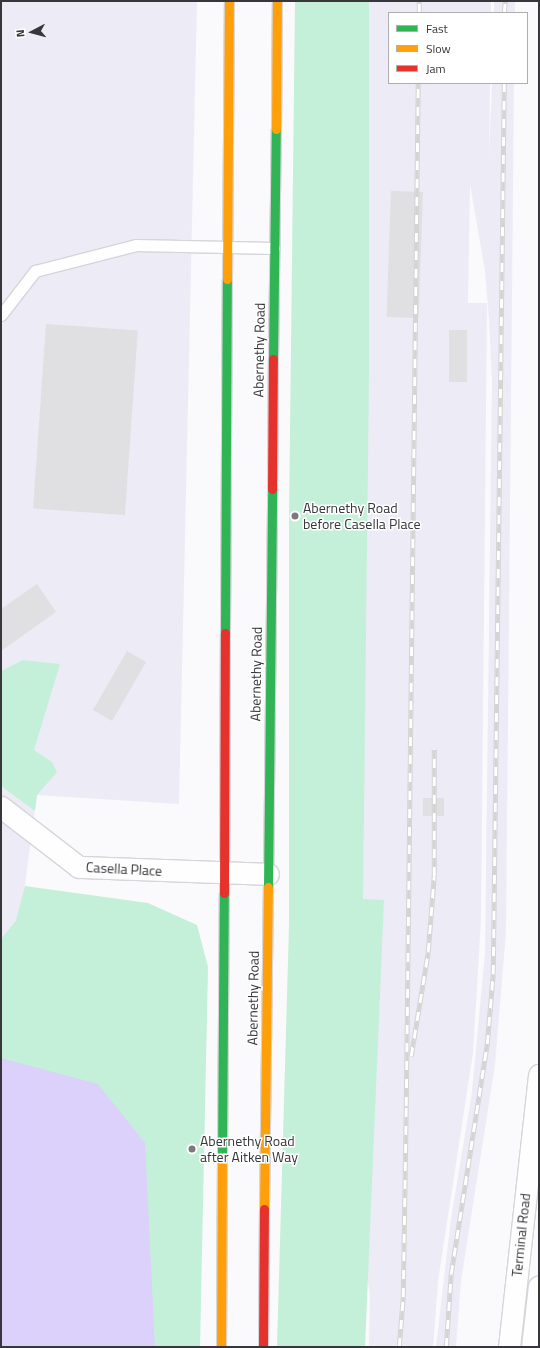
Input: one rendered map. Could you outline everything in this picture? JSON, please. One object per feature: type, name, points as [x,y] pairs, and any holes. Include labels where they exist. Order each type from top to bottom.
[{"type":"main road","name":"Abernethy Road","points":[[221,1347],[225,874],[226,247],[229,1]]},
{"type":"main road","name":"Abernethy Road","points":[[263,1347],[277,1]]},
{"type":"street","name":"Casella Place","points":[[1,807],[79,867],[225,874],[268,874]]},
{"type":"street","name":"Terminal Road","points":[[509,1347],[539,1075]]},
{"type":"street","points":[[532,1347],[539,1286]]},
{"type":"lane","points":[[1,315],[35,270],[136,245],[274,248]]},
{"type":"shaded area","points":[[1,1],[197,1],[179,804],[37,795],[21,914],[1,939]]},
{"type":"shaded area","points":[[317,1],[491,1],[491,12],[388,12],[388,84],[490,84],[489,158],[492,84],[514,84],[506,932],[495,1065],[461,1281],[456,1347],[436,1347],[451,1219],[472,1092],[485,953],[492,380],[485,271],[470,184],[468,303],[487,303],[481,920],[473,1053],[438,1281],[433,1347],[369,1347],[370,1297],[311,847]]},
{"type":"shaded area","points":[[494,1],[515,1],[515,12],[494,12]]},
{"type":"shaded area","points":[[1,1058],[98,1084],[145,1143],[155,1347],[1,1347]]},
{"type":"green space","points":[[295,1],[369,1],[369,375],[363,899],[384,900],[365,1347],[277,1347],[289,926],[289,518]]},
{"type":"green space","points":[[23,660],[60,664],[34,750],[52,762],[57,772],[37,795],[35,811],[1,786],[1,671]]},
{"type":"green space","points":[[25,886],[148,903],[197,925],[208,967],[200,1347],[1,1347],[1,939],[16,920]]},
{"type":"building","points":[[391,191],[423,192],[419,318],[387,317]]},
{"type":"building","points":[[46,324],[138,330],[125,515],[33,509]]},
{"type":"building","points":[[449,330],[467,330],[467,382],[449,382]]},
{"type":"building","points":[[37,584],[56,612],[1,651],[1,609]]},
{"type":"building","points":[[127,651],[146,662],[112,721],[93,710]]},
{"type":"building","points":[[423,798],[444,798],[444,816],[423,816]]},
{"type":"railway","points":[[419,1],[419,12]]},
{"type":"railway","points":[[504,12],[505,1]]},
{"type":"railway","points":[[399,1347],[403,1297],[406,1106],[418,84]]},
{"type":"railway","points":[[446,1347],[451,1274],[487,1044],[493,974],[504,84]]},
{"type":"railway","points":[[411,1056],[428,952],[434,876],[434,749]]},
{"type":"traffic: fast","points":[[273,359],[276,129]]},
{"type":"traffic: fast","points":[[225,633],[227,279]]},
{"type":"traffic: fast","points":[[268,887],[272,489]]},
{"type":"traffic: fast","points":[[222,1157],[224,893]]},
{"type":"traffic: slow","points":[[227,279],[229,1]]},
{"type":"traffic: slow","points":[[276,129],[277,1]]},
{"type":"traffic: slow","points":[[264,1209],[268,887]]},
{"type":"traffic: slow","points":[[221,1347],[222,1157]]},
{"type":"traffic: jam","points":[[272,489],[273,359]]},
{"type":"traffic: jam","points":[[224,893],[225,633]]},
{"type":"traffic: jam","points":[[263,1347],[264,1209]]},
{"type":"place","name":"Abernethy Road before Casella Place","points":[[295,516]]},
{"type":"place","name":"Abernethy Road after Aitken Way","points":[[192,1149]]}]
